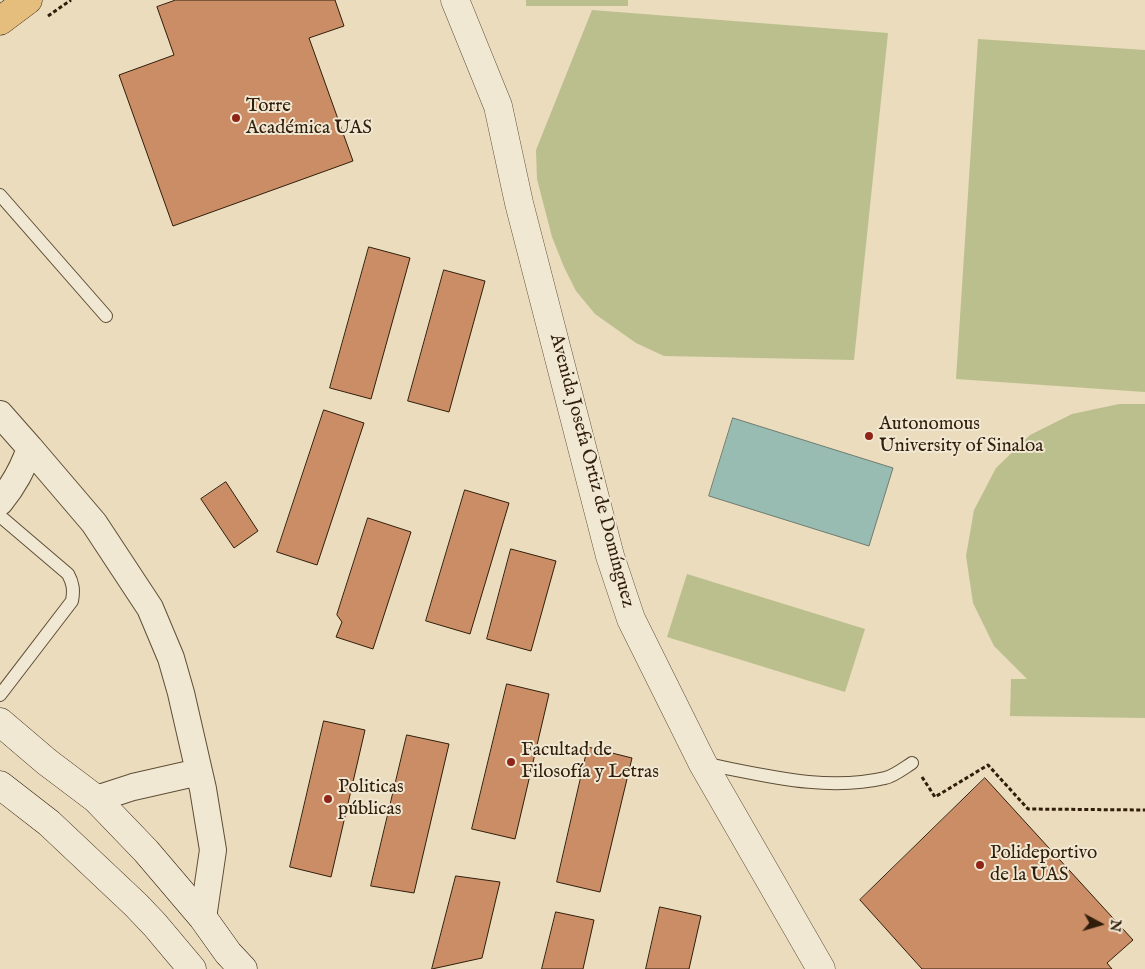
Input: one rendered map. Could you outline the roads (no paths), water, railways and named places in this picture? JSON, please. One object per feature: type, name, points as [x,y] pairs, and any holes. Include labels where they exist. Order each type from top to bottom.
[{"type":"main road","points":[[0,21],[28,0]]},
{"type":"street","name":"Avenida Josefa Ortiz de Domínguez","points":[[455,0],[498,106],[519,203],[620,590],[631,619],[704,764],[821,969]]},
{"type":"street","points":[[0,414],[94,524],[150,608],[171,658],[199,772],[214,850],[203,918]]},
{"type":"street","points":[[0,502],[19,476],[30,448]]},
{"type":"street","points":[[0,722],[47,762],[96,799],[146,851],[203,918],[242,969]]},
{"type":"street","points":[[96,799],[132,787],[199,772]]},
{"type":"street","points":[[0,784],[49,823],[136,905],[192,969]]},
{"type":"lane","points":[[0,195],[106,316]]},
{"type":"lane","points":[[0,516],[68,574],[73,583],[74,592],[72,601],[0,696]]},
{"type":"lane","points":[[704,764],[805,782],[852,782],[887,778],[912,763]]},
{"type":"water","points":[[733,418],[893,468],[869,546],[709,496]]},
{"type":"place","name":"Torre Académica UAS","points":[[236,118]]},
{"type":"place","name":"Autonomous University of Sinaloa","points":[[869,436]]},
{"type":"place","name":"Facultad de Filosofía y Letras","points":[[511,762]]},
{"type":"place","name":"Politicas públicas","points":[[328,799]]},
{"type":"place","name":"Polideportivo de la UAS","points":[[980,865]]}]
